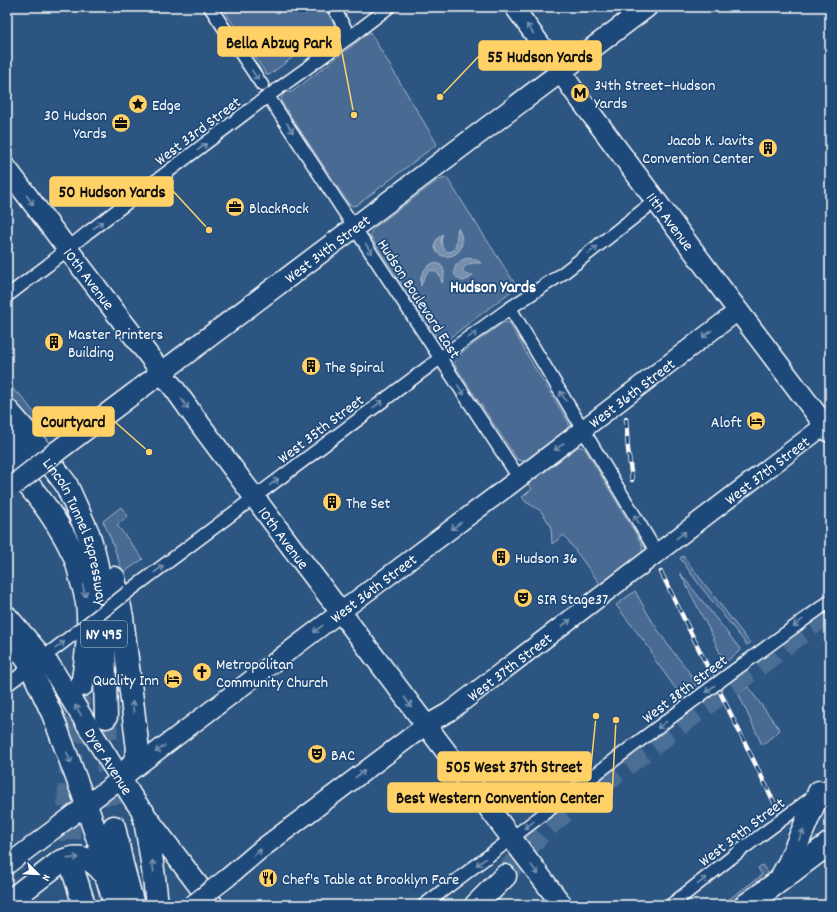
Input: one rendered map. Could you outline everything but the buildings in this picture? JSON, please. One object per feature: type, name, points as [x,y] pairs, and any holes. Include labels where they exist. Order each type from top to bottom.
[{"type":"highway","name":"Lincoln Tunnel Expressway","points":[[7,410],[28,434],[66,484],[88,533],[84,553],[88,635],[87,654],[82,685]]},
{"type":"highway","points":[[7,434],[54,486],[69,509],[82,533],[84,553]]},
{"type":"highway","points":[[7,444],[25,463],[52,497],[61,510],[71,535],[84,553]]},
{"type":"highway","name":"Lincoln Tunnel Expressway","points":[[7,462],[31,488],[48,510],[63,535],[84,553],[102,592],[106,717]]},
{"type":"highway","points":[[66,484],[90,513],[103,540],[109,555],[122,617],[138,750],[137,757],[133,764],[121,779]]},
{"type":"highway","points":[[778,882],[789,863],[825,788]]},
{"type":"highway","points":[[86,805],[104,857],[108,881],[115,905]]},
{"type":"highway","points":[[144,812],[149,837],[157,905]]},
{"type":"highway","points":[[114,827],[133,905]]},
{"type":"highway","points":[[746,905],[830,843]]},
{"type":"highway","points":[[7,903],[60,862],[69,858],[84,858],[93,862],[101,869],[108,881]]},
{"type":"highway","points":[[74,873],[84,905]]},
{"type":"highway","points":[[476,905],[504,876],[489,905]]},
{"type":"main road","name":"11th Avenue","points":[[514,7],[574,91],[828,428]]},
{"type":"main road","name":"West 34th Street","points":[[11,486],[647,7]]},
{"type":"main road","name":"10th Avenue","points":[[7,169],[562,905]]},
{"type":"main road","name":"West 36th Street","points":[[7,865],[583,430],[738,310]]},
{"type":"main road","name":"West 37th Street","points":[[192,905],[260,850],[426,725],[448,712],[657,553],[828,428]]},
{"type":"main road","name":"Dyer Avenue","points":[[7,616],[37,662],[57,727],[86,805]]},
{"type":"main road","name":"Dyer Avenue","points":[[7,632],[23,656],[51,667],[134,800],[213,905]]},
{"type":"street","points":[[210,7],[262,85]]},
{"type":"street","points":[[333,7],[350,37]]},
{"type":"street","name":"West 33rd Street","points":[[7,296],[268,96],[389,7]]},
{"type":"street","name":"Hudson Boulevard East","points":[[268,96],[342,209],[355,226],[519,478]]},
{"type":"street","name":"West 35th Street","points":[[7,685],[440,357],[562,274],[656,200]]},
{"type":"street","points":[[510,308],[657,553]]},
{"type":"street","name":"West 38th Street","points":[[424,905],[638,742],[830,601]]},
{"type":"street","name":"West 39th Street","points":[[671,905],[741,850],[825,788]]},
{"type":"shaded area","points":[[222,7],[325,7],[335,24],[334,27],[267,75]]},
{"type":"shaded area","points":[[370,32],[437,144],[357,205],[352,206],[349,204],[282,103],[281,98],[285,92],[292,92]]},
{"type":"shaded area","points":[[447,178],[517,287],[444,341],[438,339],[372,239],[371,235],[374,228],[438,180]]},
{"type":"shaded area","points":[[458,228],[462,238],[461,247],[458,252],[452,256],[440,255],[436,251],[435,244],[437,239],[443,234],[441,242],[443,246],[448,252],[453,251],[455,248]]},
{"type":"shaded area","points":[[468,258],[475,259],[481,263],[470,264],[464,268],[464,273],[473,275],[463,281],[455,276],[454,272],[456,265],[459,262]]},
{"type":"shaded area","points":[[433,263],[437,263],[444,270],[442,283],[439,275],[432,270],[425,276],[421,286],[423,272]]},
{"type":"shaded area","points":[[505,322],[509,323],[511,326],[569,423],[567,429],[526,460],[521,461],[517,459],[454,364],[456,357]]},
{"type":"shaded area","points":[[7,379],[17,394],[19,393],[45,427],[39,431],[7,398]]},
{"type":"shaded area","points":[[578,447],[585,449],[643,546],[642,553],[600,584],[564,535],[552,544],[551,526],[541,511],[526,502],[522,497],[532,489],[528,484]]},
{"type":"shaded area","points":[[121,507],[128,516],[117,525],[143,559],[123,573],[103,521]]},
{"type":"shaded area","points":[[683,556],[750,643],[747,645],[701,587],[680,558]]},
{"type":"shaded area","points":[[680,573],[741,650],[724,663],[713,637]]},
{"type":"shaded area","points":[[635,591],[656,627],[689,672],[696,685],[681,696],[655,660],[650,649],[616,605]]},
{"type":"shaded area","points":[[748,687],[780,730],[762,745],[738,693]]},
{"type":"shaded area","points":[[762,865],[769,874],[728,905],[721,905],[762,875],[758,868]]},
{"type":"tunnel","points":[[505,876],[520,856],[561,814],[830,611]]},
{"type":"tunnel","points":[[74,873],[69,830],[68,798],[72,753],[80,696]]},
{"type":"tunnel","points":[[106,717],[108,783],[114,827]]},
{"type":"railway","points":[[626,419],[632,480]]},
{"type":"railway","points":[[661,572],[775,804]]},
{"type":"place","name":"34th Street–Hudson Yards","points":[[580,93]]},
{"type":"place","name":"55 Hudson Yards","points":[[440,97]]},
{"type":"place","name":"Edge","points":[[138,104]]},
{"type":"place","name":"Bella Abzug Park","points":[[354,115]]},
{"type":"place","name":"30 Hudson Yards","points":[[121,123]]},
{"type":"place","name":"Jacob K. Javits Convention Center","points":[[768,148]]},
{"type":"place","name":"BlackRock","points":[[235,207]]},
{"type":"place","name":"50 Hudson Yards","points":[[209,230]]},
{"type":"place","name":"Master Printers Building","points":[[54,342]]},
{"type":"place","name":"The Spiral","points":[[311,366]]},
{"type":"place","name":"Aloft","points":[[756,421]]},
{"type":"place","name":"Courtyard","points":[[149,452]]},
{"type":"place","name":"The Set","points":[[332,502]]},
{"type":"place","name":"Hudson 36","points":[[501,557]]},
{"type":"place","name":"SIR Stage37","points":[[523,598]]},
{"type":"place","name":"Metropolitan Community Church","points":[[202,672]]},
{"type":"place","name":"Quality Inn","points":[[173,679]]},
{"type":"place","name":"505 West 37th Street","points":[[596,716]]},
{"type":"place","name":"Best Western Convention Center","points":[[616,720]]},
{"type":"place","name":"BAC","points":[[317,754]]},
{"type":"place","name":"Chef's Table at Brooklyn Fare","points":[[268,878]]},
{"type":"district","name":"Hudson Yards","points":[[493,286]]}]
